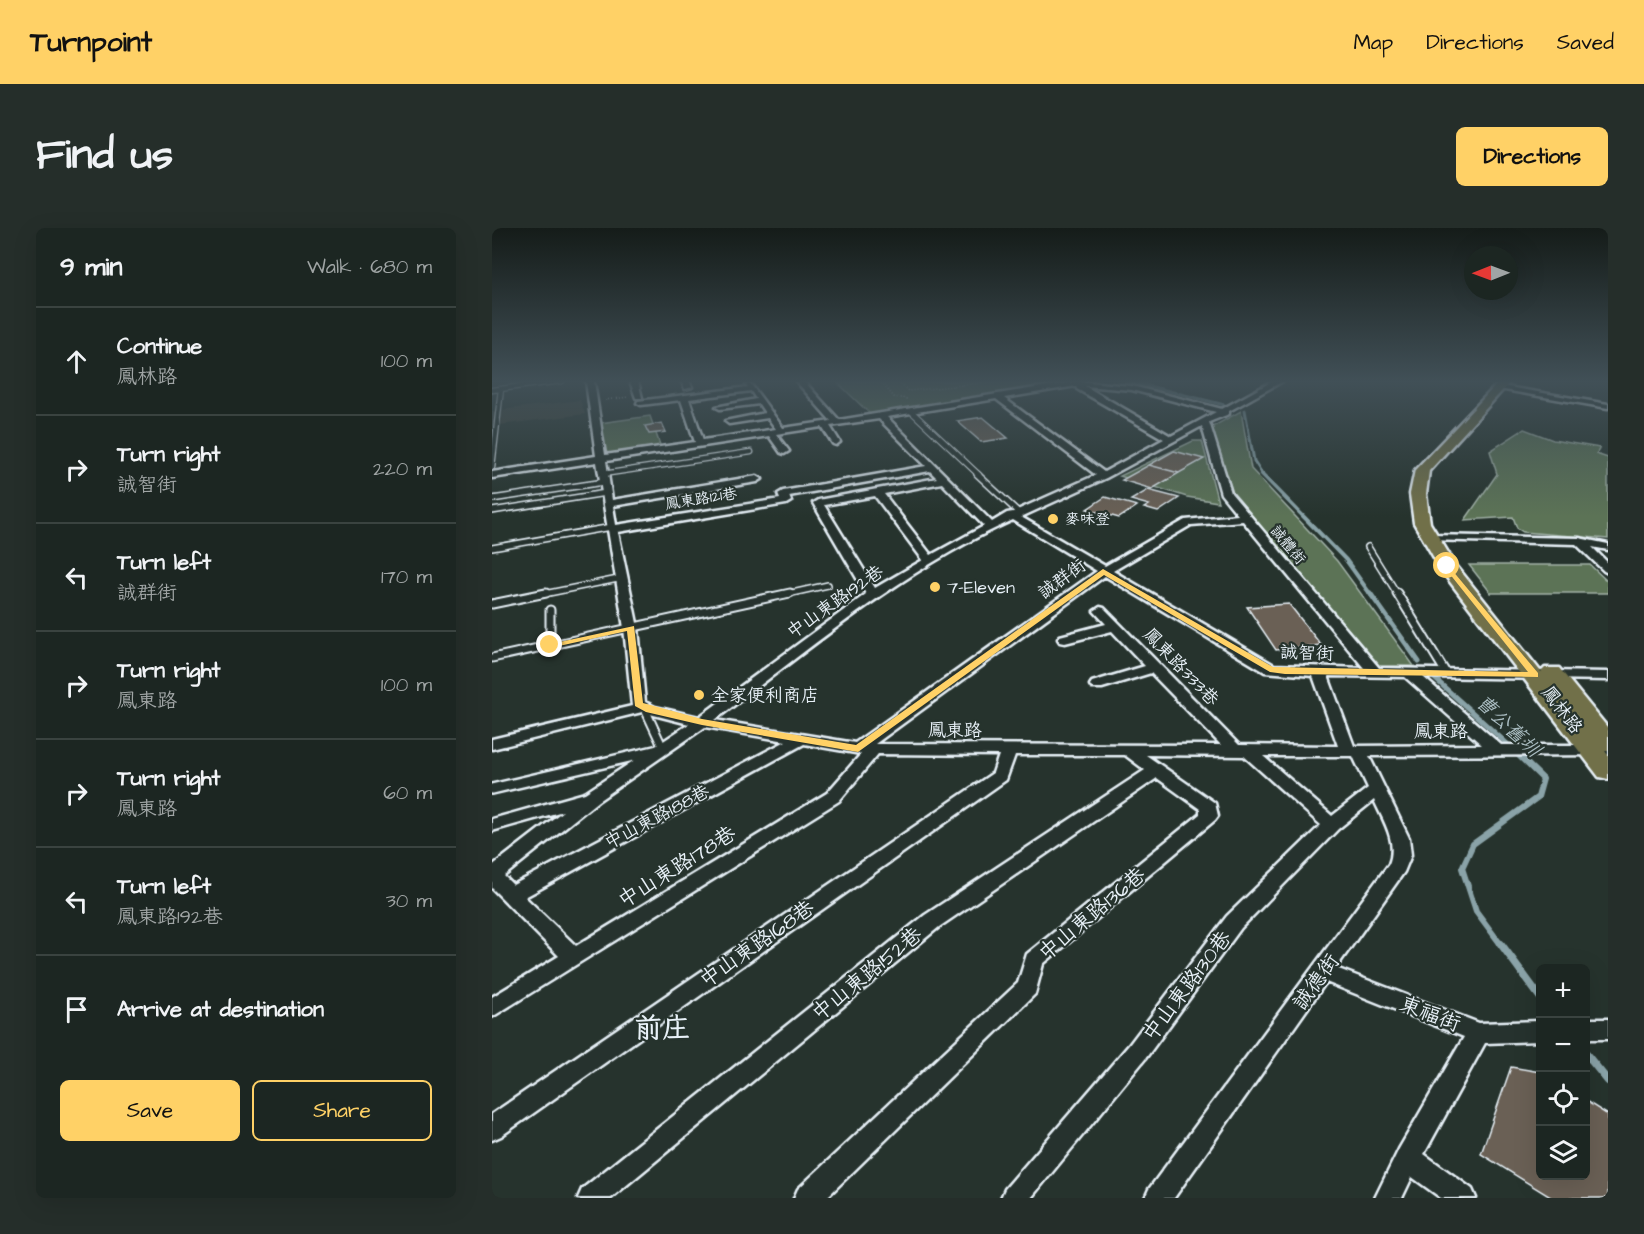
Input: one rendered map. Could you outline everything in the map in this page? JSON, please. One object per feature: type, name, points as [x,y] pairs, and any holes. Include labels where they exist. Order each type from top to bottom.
[{"type":"main road","name":"鳳林路","points":[[1473,426],[1434,472],[1431,496],[1436,538],[1454,567],[1603,748],[1608,771]]},
{"type":"street","points":[[596,426],[631,628],[638,704],[644,707]]},
{"type":"street","points":[[694,426],[700,443]]},
{"type":"street","points":[[774,426],[784,451]]},
{"type":"street","points":[[492,475],[816,426]]},
{"type":"street","points":[[826,426],[836,442]]},
{"type":"street","points":[[891,426],[991,527]]},
{"type":"street","points":[[1037,426],[1103,476]]},
{"type":"street","points":[[1148,426],[1172,440]]},
{"type":"street","name":"中山東路192巷","points":[[492,876],[592,797],[702,722],[873,595],[1015,514],[1103,476],[1199,426]]},
{"type":"street","name":"誠體街","points":[[1206,426],[1226,494],[1375,672]]},
{"type":"street","name":"鳳東路121巷","points":[[613,528],[786,501],[783,494],[932,468]]},
{"type":"street","points":[[605,488],[757,479]]},
{"type":"street","points":[[873,595],[818,503],[944,480]]},
{"type":"street","points":[[877,492],[929,561]]},
{"type":"street","name":"誠智街","points":[[1015,514],[1103,572],[1263,666],[1278,671],[1608,676]]},
{"type":"street","name":"誠群街","points":[[866,749],[1103,572],[1189,522],[1245,518]]},
{"type":"street","points":[[1436,538],[1578,542],[1608,547]]},
{"type":"street","points":[[1578,542],[1608,569]]},
{"type":"street","name":"鳳東路333巷","points":[[1100,611],[1241,750],[1332,825]]},
{"type":"street","points":[[1065,639],[1114,626]]},
{"type":"street","points":[[1097,685],[1155,667]]},
{"type":"street","name":"誠德街","points":[[1161,1197],[1397,867],[1402,855],[1400,838],[1377,789],[1354,752],[1319,672]]},
{"type":"street","points":[[1408,672],[1497,750]]},
{"type":"street","points":[[492,744],[644,707]]},
{"type":"street","name":"鳳東路","points":[[644,707],[702,722],[866,749],[1354,752],[1603,748]]},
{"type":"street","name":"中山東路188巷","points":[[512,896],[802,739]]},
{"type":"street","name":"中山東路178巷","points":[[492,1008],[832,797],[866,749]]},
{"type":"street","name":"中山東路168巷","points":[[492,1128],[1000,776],[1009,750]]},
{"type":"street","name":"中山東路136巷","points":[[807,1198],[1027,988],[1034,960],[1209,816],[1209,807],[1128,750]]},
{"type":"street","name":"中山東路152巷","points":[[591,1198],[932,921],[1157,770]]},
{"type":"street","name":"中山東路130巷","points":[[1014,1198],[1137,1052],[1234,922],[1332,825],[1377,789]]},
{"type":"street","points":[[492,825],[592,797]]},
{"type":"street","points":[[492,876],[574,957]]},
{"type":"street","name":"東福街","points":[[1323,972],[1479,1033],[1536,1031]]},
{"type":"street","points":[[1590,1029],[1608,1029]]},
{"type":"street","points":[[1388,1198],[1408,1158],[1479,1033]]},
{"type":"street","points":[[1408,1158],[1463,1198]]},
{"type":"lane","points":[[492,467],[497,426]]},
{"type":"lane","points":[[926,426],[1015,514]]},
{"type":"lane","points":[[492,511],[605,488],[751,452]]},
{"type":"lane","points":[[492,499],[605,488]]},
{"type":"lane","points":[[492,548],[613,528]]},
{"type":"lane","points":[[1368,547],[1446,673]]},
{"type":"lane","points":[[492,604],[623,578]]},
{"type":"lane","points":[[492,658],[828,585]]},
{"type":"lane","points":[[550,610],[550,645]]},
{"type":"lane","points":[[492,789],[663,748],[644,707]]},
{"type":"green space","points":[[601,426],[654,426],[661,448],[617,454],[606,452]]},
{"type":"green space","points":[[1244,426],[1251,469],[1337,561],[1414,666],[1380,666],[1233,494],[1212,427]]},
{"type":"green space","points":[[1524,429],[1553,440],[1600,448],[1596,454],[1608,458],[1608,539],[1523,532],[1517,528],[1513,517],[1465,520],[1497,474],[1490,451]]},
{"type":"green space","points":[[1193,441],[1202,441],[1218,502],[1187,497],[1120,476]]},
{"type":"green space","points":[[1469,565],[1590,565],[1608,582],[1608,593],[1491,593]]},
{"type":"building","points":[[645,426],[663,426],[666,432],[649,434]]},
{"type":"building","points":[[963,426],[994,426],[1008,438],[981,442]]},
{"type":"building","points":[[1174,451],[1204,459],[1179,473],[1149,465]]},
{"type":"building","points":[[1149,465],[1179,473],[1152,489],[1122,480]]},
{"type":"building","points":[[1148,490],[1179,498],[1158,512],[1144,508],[1149,505],[1131,500]]},
{"type":"building","points":[[1105,497],[1137,506],[1119,518],[1087,509]]},
{"type":"building","points":[[1289,604],[1321,645],[1276,650],[1247,607]]},
{"type":"building","points":[[1511,1067],[1536,1071],[1536,1180],[1590,1180],[1590,1104],[1608,1115],[1608,1198],[1552,1198],[1481,1154]]},
{"type":"waterway","name":"曹公舊圳","points":[[1248,426],[1254,461],[1263,475]]},
{"type":"waterway","name":"曹公舊圳","points":[[1262,474],[1346,560],[1371,595]]},
{"type":"waterway","name":"曹公舊圳","points":[[1370,593],[1419,662]]},
{"type":"waterway","name":"曹公舊圳","points":[[1433,677],[1512,748]]},
{"type":"waterway","name":"曹公舊圳","points":[[1502,946],[1476,911],[1462,868],[1473,844],[1538,797],[1543,779],[1510,747]]},
{"type":"waterway","name":"曹公舊圳","points":[[1501,944],[1536,992]]},
{"type":"waterway","name":"曹公舊圳","points":[[1590,1059],[1608,1081]]},
{"type":"place","name":"麥味登","points":[[1053,519]]},
{"type":"place","name":"7-Eleven","points":[[935,587]]},
{"type":"place","name":"全家便利商店","points":[[699,695]]},
{"type":"district","name":"前庄","points":[[662,1028]]},
{"type":"route","points":[[550,645],[631,628],[638,704],[650,710],[702,722],[858,749],[1103,572],[1263,666],[1278,671],[1535,675],[1447,566]]}]
